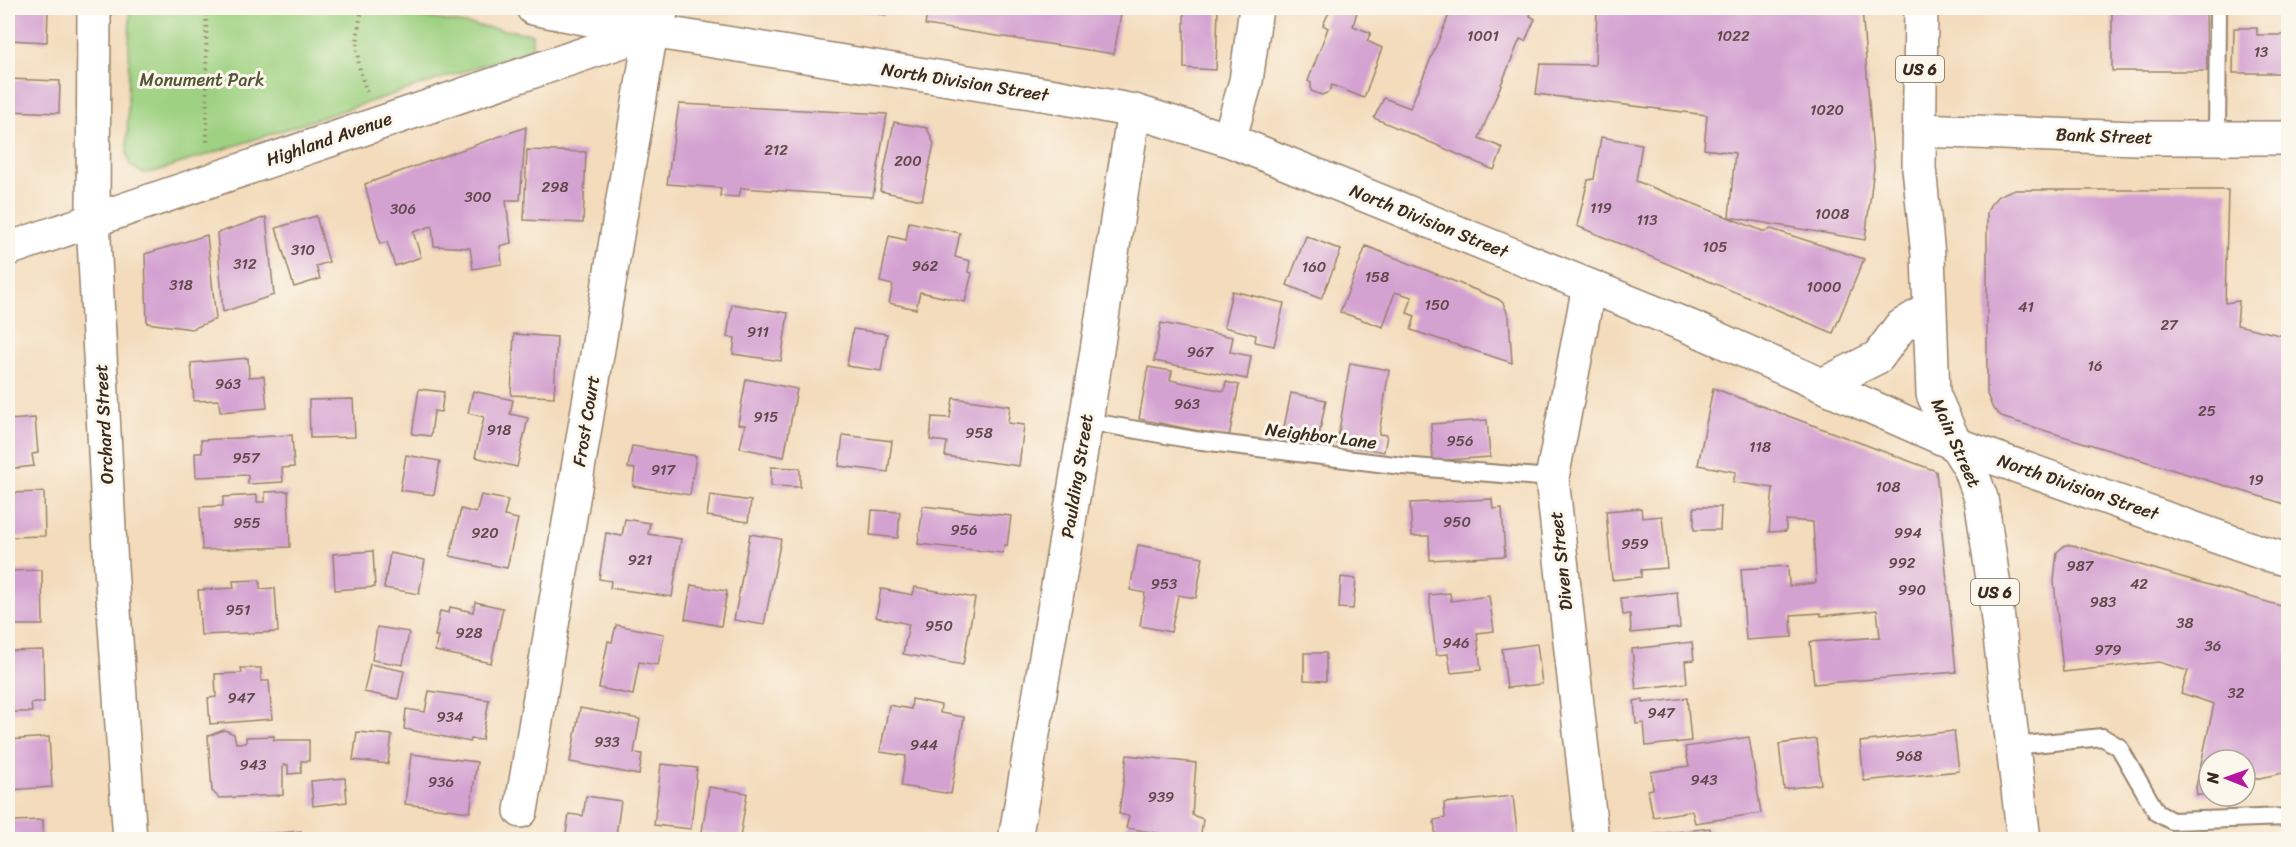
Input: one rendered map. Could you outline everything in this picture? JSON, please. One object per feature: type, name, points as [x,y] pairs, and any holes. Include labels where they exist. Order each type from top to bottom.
[{"type":"street","name":"Orchard Street","points":[[94,8],[93,220],[111,568],[130,840]]},
{"type":"street","name":"North Division Street","points":[[533,8],[657,19],[1134,111],[1229,140],[1590,286],[1955,444],[2260,552],[2289,560]]},
{"type":"street","points":[[1229,140],[1246,81],[1256,8]]},
{"type":"street","name":"Main Street","points":[[1921,8],[1919,168],[1928,255],[1933,394],[1955,444],[1970,468],[1981,498],[1994,586],[2024,840]]},
{"type":"street","name":"Highland Avenue","points":[[8,249],[657,19]]},
{"type":"street","name":"Frost Court","points":[[521,811],[657,19]]},
{"type":"street","name":"Paulding Street","points":[[1015,840],[1086,421],[1134,111]]},
{"type":"street","name":"Bank Street","points":[[1919,130],[2136,138],[2289,138]]},
{"type":"street","name":"Diven Street","points":[[1590,286],[1552,478],[1592,840]]},
{"type":"street","points":[[1822,385],[1878,357],[1900,327],[1929,309]]},
{"type":"lane","points":[[2217,138],[2218,8]]},
{"type":"lane","name":"Neighbor Lane","points":[[1086,421],[1194,440],[1402,466],[1552,478]]},
{"type":"lane","points":[[2014,746],[2102,736],[2119,747],[2157,813],[2172,820],[2289,817]]},
{"type":"path","points":[[206,8],[207,149]]},
{"type":"path","points":[[360,14],[357,57],[368,95]]},
{"type":"green space","name":"Monument Park","points":[[130,8],[359,8],[532,34],[532,49],[154,172],[142,173],[130,165],[127,154]]},
{"type":"building","points":[[8,8],[48,8],[47,42],[8,40]]},
{"type":"building","points":[[844,8],[887,8],[886,15]]},
{"type":"building","points":[[928,8],[1122,8],[1114,54],[925,25]]},
{"type":"building","points":[[1184,8],[1218,8],[1216,70],[1184,68]]},
{"type":"building","points":[[1331,8],[1345,8],[1357,12],[1353,26],[1371,33],[1367,41],[1382,48],[1364,98],[1332,85],[1329,92],[1322,95],[1311,91],[1311,83],[1308,81],[1328,28],[1323,25]]},
{"type":"building","points":[[1452,8],[1533,8],[1530,16],[1535,19],[1525,41],[1520,39],[1479,138],[1503,148],[1494,170],[1374,118],[1384,98],[1410,108]]},
{"type":"building","points":[[1597,8],[1862,8],[1874,168],[1865,240],[1729,217],[1735,153],[1704,149],[1707,115],[1536,94],[1540,64],[1595,65]]},
{"type":"building","points":[[2039,8],[2092,8],[2092,10],[2039,10]]},
{"type":"building","points":[[2112,8],[2206,8],[2207,71],[2112,71]]},
{"type":"building","points":[[2234,28],[2257,28],[2257,35],[2288,35],[2288,73],[2233,73]]},
{"type":"building","points":[[8,79],[60,81],[59,113],[8,111]]},
{"type":"building","points":[[679,104],[887,114],[873,197],[741,188],[739,197],[720,196],[721,188],[667,184]]},
{"type":"building","points":[[894,122],[927,128],[934,144],[922,200],[880,191]]},
{"type":"building","points":[[526,127],[520,200],[506,200],[511,243],[500,246],[502,264],[473,269],[470,248],[434,246],[432,226],[413,232],[421,257],[395,266],[387,242],[380,244],[365,184]]},
{"type":"building","points":[[1601,137],[1642,144],[1636,181],[1765,232],[1771,229],[1864,259],[1833,333],[1577,226],[1588,180],[1594,179]]},
{"type":"building","points":[[527,150],[586,152],[583,223],[524,220]]},
{"type":"building","points":[[2012,190],[2228,190],[2225,303],[2239,301],[2237,325],[2288,337],[2288,505],[2004,418],[1993,409],[1987,394],[1987,213],[1990,205],[1998,196]]},
{"type":"building","points":[[316,216],[329,262],[316,266],[320,279],[294,287],[276,228]]},
{"type":"building","points":[[266,217],[274,295],[223,312],[217,233]]},
{"type":"building","points":[[909,222],[960,233],[955,257],[970,261],[968,272],[972,273],[965,302],[920,292],[916,309],[889,303],[893,285],[880,282],[889,236],[906,240]]},
{"type":"building","points":[[207,235],[216,319],[192,329],[147,323],[145,254]]},
{"type":"building","points":[[1306,236],[1341,250],[1321,299],[1287,285]]},
{"type":"building","points":[[1366,246],[1503,303],[1509,317],[1512,363],[1411,330],[1415,316],[1407,313],[1412,297],[1395,292],[1383,327],[1340,312]]},
{"type":"building","points":[[1232,291],[1284,303],[1274,346],[1255,342],[1256,335],[1224,327]]},
{"type":"building","points":[[732,304],[788,313],[781,361],[733,354],[735,338],[727,337]]},
{"type":"building","points":[[1161,323],[1233,337],[1230,352],[1251,356],[1247,379],[1154,361]]},
{"type":"building","points":[[853,329],[887,334],[881,371],[847,366]]},
{"type":"building","points":[[514,334],[557,337],[554,397],[511,395]]},
{"type":"building","points":[[248,358],[249,377],[264,376],[267,408],[220,412],[219,400],[194,401],[191,363]]},
{"type":"building","points":[[1350,363],[1389,370],[1379,434],[1387,435],[1384,452],[1337,444]]},
{"type":"building","points":[[1148,367],[1172,371],[1170,380],[1224,391],[1226,382],[1239,385],[1229,437],[1139,419]]},
{"type":"building","points":[[746,379],[797,389],[784,457],[740,448],[745,425],[738,424]]},
{"type":"building","points":[[1713,388],[1936,471],[1956,672],[1814,684],[1810,642],[1880,637],[1877,610],[1821,616],[1821,613],[1791,615],[1792,637],[1746,640],[1741,569],[1788,566],[1789,586],[1816,583],[1813,522],[1786,520],[1786,531],[1769,532],[1773,488],[1733,482],[1736,472],[1698,465]]},
{"type":"building","points":[[419,389],[444,392],[441,412],[434,411],[431,436],[412,434]]},
{"type":"building","points":[[473,391],[513,400],[510,414],[528,418],[517,467],[475,457],[484,417],[468,413]]},
{"type":"building","points":[[1291,393],[1326,400],[1316,450],[1281,442]]},
{"type":"building","points":[[953,398],[1010,406],[1008,423],[1024,425],[1019,466],[945,456],[947,442],[930,440],[932,417],[950,418]]},
{"type":"building","points":[[353,399],[355,437],[310,438],[309,400]]},
{"type":"building","points":[[35,418],[38,453],[32,454],[34,466],[8,469],[8,420]]},
{"type":"building","points":[[1487,420],[1490,457],[1433,461],[1431,424]]},
{"type":"building","points":[[292,435],[294,467],[282,468],[283,482],[248,484],[248,475],[196,477],[195,453],[202,453],[201,440]]},
{"type":"building","points":[[843,435],[892,441],[888,472],[839,466]]},
{"type":"building","points":[[632,446],[696,456],[690,495],[633,486],[635,469],[628,468]]},
{"type":"building","points":[[406,455],[440,461],[434,495],[400,490]]},
{"type":"building","points":[[771,467],[800,468],[800,487],[771,486]]},
{"type":"building","points":[[288,491],[290,547],[202,550],[200,507],[223,506],[223,497],[257,495],[257,502],[265,502],[265,492]]},
{"type":"building","points":[[44,492],[45,536],[8,537],[8,493]]},
{"type":"building","points":[[481,495],[508,500],[504,516],[518,519],[507,568],[450,556],[461,509],[476,513]]},
{"type":"building","points":[[710,495],[751,501],[748,522],[707,516]]},
{"type":"building","points":[[1492,499],[1493,509],[1502,508],[1505,556],[1430,560],[1429,536],[1412,536],[1410,503]]},
{"type":"building","points":[[923,506],[1011,516],[1007,546],[1004,545],[1003,553],[918,544]]},
{"type":"building","points":[[1694,507],[1721,507],[1720,530],[1694,530]]},
{"type":"building","points":[[1641,508],[1642,518],[1662,516],[1667,568],[1641,570],[1641,577],[1612,580],[1606,511]]},
{"type":"building","points":[[872,510],[900,512],[898,538],[870,535]]},
{"type":"building","points":[[625,519],[650,523],[648,534],[681,539],[672,597],[610,588],[611,581],[599,579],[606,533],[622,536]]},
{"type":"building","points":[[750,534],[781,539],[764,625],[734,620]]},
{"type":"building","points":[[1138,545],[1203,557],[1196,598],[1178,595],[1171,632],[1140,626],[1145,593],[1130,590]]},
{"type":"building","points":[[2065,545],[2072,545],[2288,608],[2288,772],[2257,778],[2257,748],[2204,748],[2214,704],[2181,693],[2188,671],[2159,662],[2063,672],[2054,581],[2057,552]]},
{"type":"building","points":[[373,551],[375,587],[335,590],[333,554]]},
{"type":"building","points":[[390,553],[425,560],[419,594],[384,588]]},
{"type":"building","points":[[42,570],[43,625],[8,625],[8,571]]},
{"type":"building","points":[[1341,577],[1356,579],[1353,609],[1339,608]]},
{"type":"building","points":[[260,580],[260,589],[275,588],[278,632],[201,635],[198,590],[234,588],[233,581]]},
{"type":"building","points":[[691,585],[727,591],[721,626],[685,619]]},
{"type":"building","points":[[915,587],[975,598],[963,665],[903,654],[909,624],[876,617],[881,589],[913,595]]},
{"type":"building","points":[[1677,592],[1680,628],[1631,633],[1630,614],[1623,615],[1621,598]]},
{"type":"building","points":[[1450,593],[1451,601],[1489,596],[1494,631],[1477,633],[1481,670],[1451,673],[1448,654],[1436,655],[1429,595]]},
{"type":"building","points":[[475,602],[503,608],[491,663],[435,651],[438,636],[435,636],[440,611],[449,613],[450,607],[473,612]]},
{"type":"building","points":[[616,625],[664,634],[658,665],[639,662],[633,695],[599,688],[608,641],[612,642]]},
{"type":"building","points":[[377,627],[409,632],[403,665],[372,660]]},
{"type":"building","points":[[1692,642],[1694,660],[1685,661],[1687,683],[1636,689],[1632,649]]},
{"type":"building","points":[[1537,644],[1542,684],[1507,688],[1502,649]]},
{"type":"building","points":[[43,650],[44,703],[31,703],[32,712],[8,712],[8,651]]},
{"type":"building","points":[[1304,653],[1326,653],[1326,681],[1304,680]]},
{"type":"building","points":[[370,664],[404,671],[398,699],[364,692]]},
{"type":"building","points":[[241,668],[261,668],[261,681],[269,681],[272,719],[210,724],[208,698],[216,697],[215,674],[242,673]]},
{"type":"building","points":[[429,691],[489,700],[482,740],[471,739],[470,742],[404,729],[406,709],[425,712]]},
{"type":"building","points":[[1687,698],[1691,741],[1646,746],[1644,723],[1636,724],[1634,701],[1643,699],[1643,703]]},
{"type":"building","points":[[912,699],[941,705],[940,713],[964,717],[951,794],[901,786],[906,756],[880,752],[889,705],[911,709]]},
{"type":"building","points":[[580,708],[640,719],[634,753],[642,754],[639,775],[570,762]]},
{"type":"building","points":[[224,730],[234,734],[236,743],[246,743],[246,737],[274,736],[274,740],[309,740],[309,761],[301,761],[301,773],[288,774],[288,765],[283,765],[283,795],[219,798],[212,791],[208,736]]},
{"type":"building","points":[[1954,731],[1959,771],[1864,781],[1860,742]]},
{"type":"building","points":[[357,732],[392,735],[388,764],[353,760]]},
{"type":"building","points":[[49,737],[52,787],[8,790],[8,740]]},
{"type":"building","points":[[1749,737],[1761,813],[1695,823],[1692,811],[1653,817],[1648,790],[1653,789],[1651,772],[1689,766],[1685,747]]},
{"type":"building","points":[[1816,739],[1821,784],[1784,789],[1779,744]]},
{"type":"building","points":[[411,754],[477,762],[470,812],[405,804]]},
{"type":"building","points":[[1127,755],[1196,763],[1192,815],[1203,819],[1200,840],[1126,828],[1129,816],[1119,814]]},
{"type":"building","points":[[661,764],[697,768],[691,829],[654,825]]},
{"type":"building","points":[[345,778],[347,802],[313,806],[311,781]]},
{"type":"building","points":[[709,787],[747,793],[740,838],[702,832]]},
{"type":"building","points":[[586,796],[621,801],[616,836],[622,837],[622,840],[565,840],[569,814],[583,816]]},
{"type":"building","points":[[1513,796],[1518,840],[1436,840],[1434,820],[1445,818],[1444,803]]},
{"type":"building","points":[[8,817],[12,817],[12,821],[43,820],[43,840],[8,840]]},
{"type":"building","points":[[1710,828],[1711,840],[1651,840],[1651,835]]},
{"type":"building","points":[[301,831],[302,840],[225,840],[225,838]]}]
